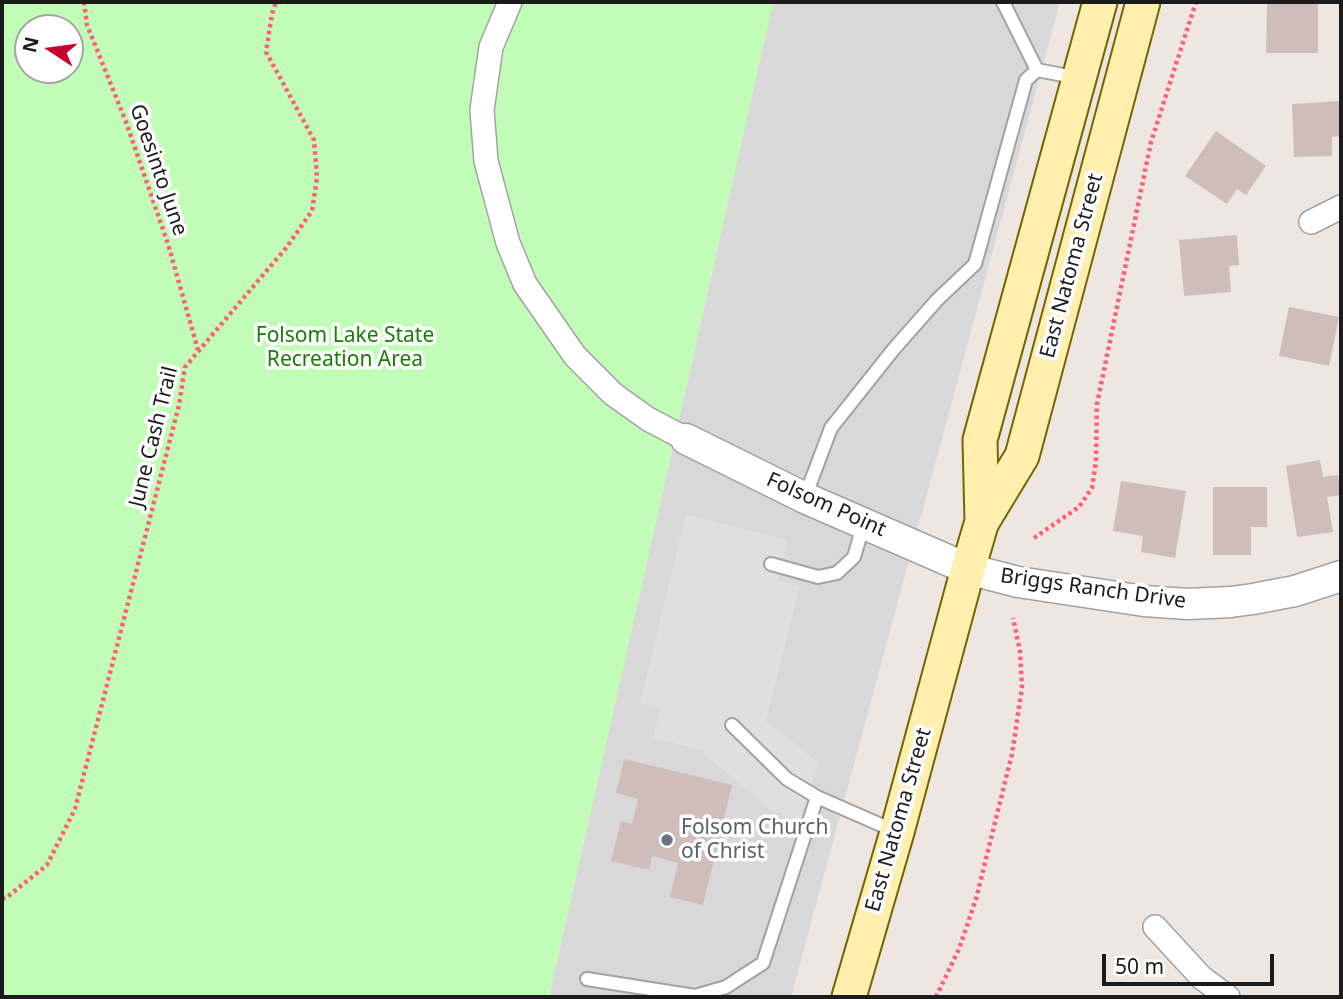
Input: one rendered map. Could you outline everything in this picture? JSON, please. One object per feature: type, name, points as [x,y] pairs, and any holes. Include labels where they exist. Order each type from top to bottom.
[{"type":"main road","name":"East Natoma Street","points":[[982,522],[980,440],[1100,2]]},
{"type":"main road","name":"East Natoma Street","points":[[849,997],[982,522],[1022,456],[1143,2]]},
{"type":"street","points":[[508,3],[491,47],[482,110],[486,161],[508,243],[525,284],[575,356],[613,394],[648,419],[686,439]]},
{"type":"street","points":[[1311,222],[1341,207]]},
{"type":"street","name":"Folsom Point","points":[[686,439],[805,498],[968,569]]},
{"type":"street","name":"Briggs Ranch Drive","points":[[968,569],[1018,582],[1144,601],[1188,604],[1253,599],[1295,591],[1341,576]]},
{"type":"street","points":[[1155,927],[1202,978],[1228,997]]},
{"type":"lane","points":[[1003,2],[1037,69],[1079,79]]},
{"type":"lane","points":[[805,498],[831,428],[893,349],[937,300],[975,264],[1026,80],[1037,69]]},
{"type":"lane","points":[[771,564],[817,577],[837,573],[855,557],[864,522]]},
{"type":"lane","points":[[732,725],[787,779],[817,797],[897,832]]},
{"type":"lane","points":[[587,979],[695,996],[726,987],[763,963],[817,797]]},
{"type":"path","name":"Goesinto June","points":[[85,2],[87,25],[168,244],[198,351]]},
{"type":"path","name":"June Cash Trail","points":[[2,899],[47,865],[75,809],[179,405],[185,367],[286,248],[312,211],[317,178],[314,140],[266,52],[276,2]]},
{"type":"path","points":[[1034,538],[1079,507],[1092,488],[1096,461],[1097,404],[1151,142],[1196,2]]},
{"type":"path","points":[[936,997],[959,949],[976,899],[1012,754],[1022,688],[1020,651],[1013,618]]},
{"type":"shaded area","points":[[773,2],[1060,2],[791,997],[549,997]]},
{"type":"shaded area","points":[[686,514],[787,540],[778,580],[800,586],[766,721],[819,763],[799,821],[772,810],[698,749],[653,738],[660,708],[640,703]]},
{"type":"green space","name":"Folsom Lake State Recreation Area","points":[[2,2],[773,2],[549,997],[2,997]]},
{"type":"building","points":[[1267,2],[1318,3],[1318,53],[1266,53]]},
{"type":"building","points":[[1340,101],[1341,136],[1332,137],[1332,156],[1294,157],[1292,104]]},
{"type":"building","points":[[1216,131],[1266,166],[1246,195],[1237,189],[1227,204],[1185,176]]},
{"type":"building","points":[[1237,235],[1239,265],[1229,266],[1231,292],[1184,296],[1179,240]]},
{"type":"building","points":[[1289,307],[1339,317],[1329,366],[1279,356]]},
{"type":"building","points":[[1320,460],[1323,477],[1338,475],[1341,495],[1327,497],[1333,532],[1297,537],[1286,466]]},
{"type":"building","points":[[1121,481],[1186,491],[1175,558],[1141,552],[1143,536],[1113,531]]},
{"type":"building","points":[[1213,487],[1267,487],[1267,527],[1251,527],[1251,555],[1213,555]]},
{"type":"building","name":"Folsom Church of Christ","points":[[624,759],[732,785],[703,905],[670,897],[678,863],[652,856],[649,870],[611,861],[621,821],[632,824],[638,799],[616,793]]},
{"type":"place","name":"Folsom Church of Christ","points":[[667,840]]}]
